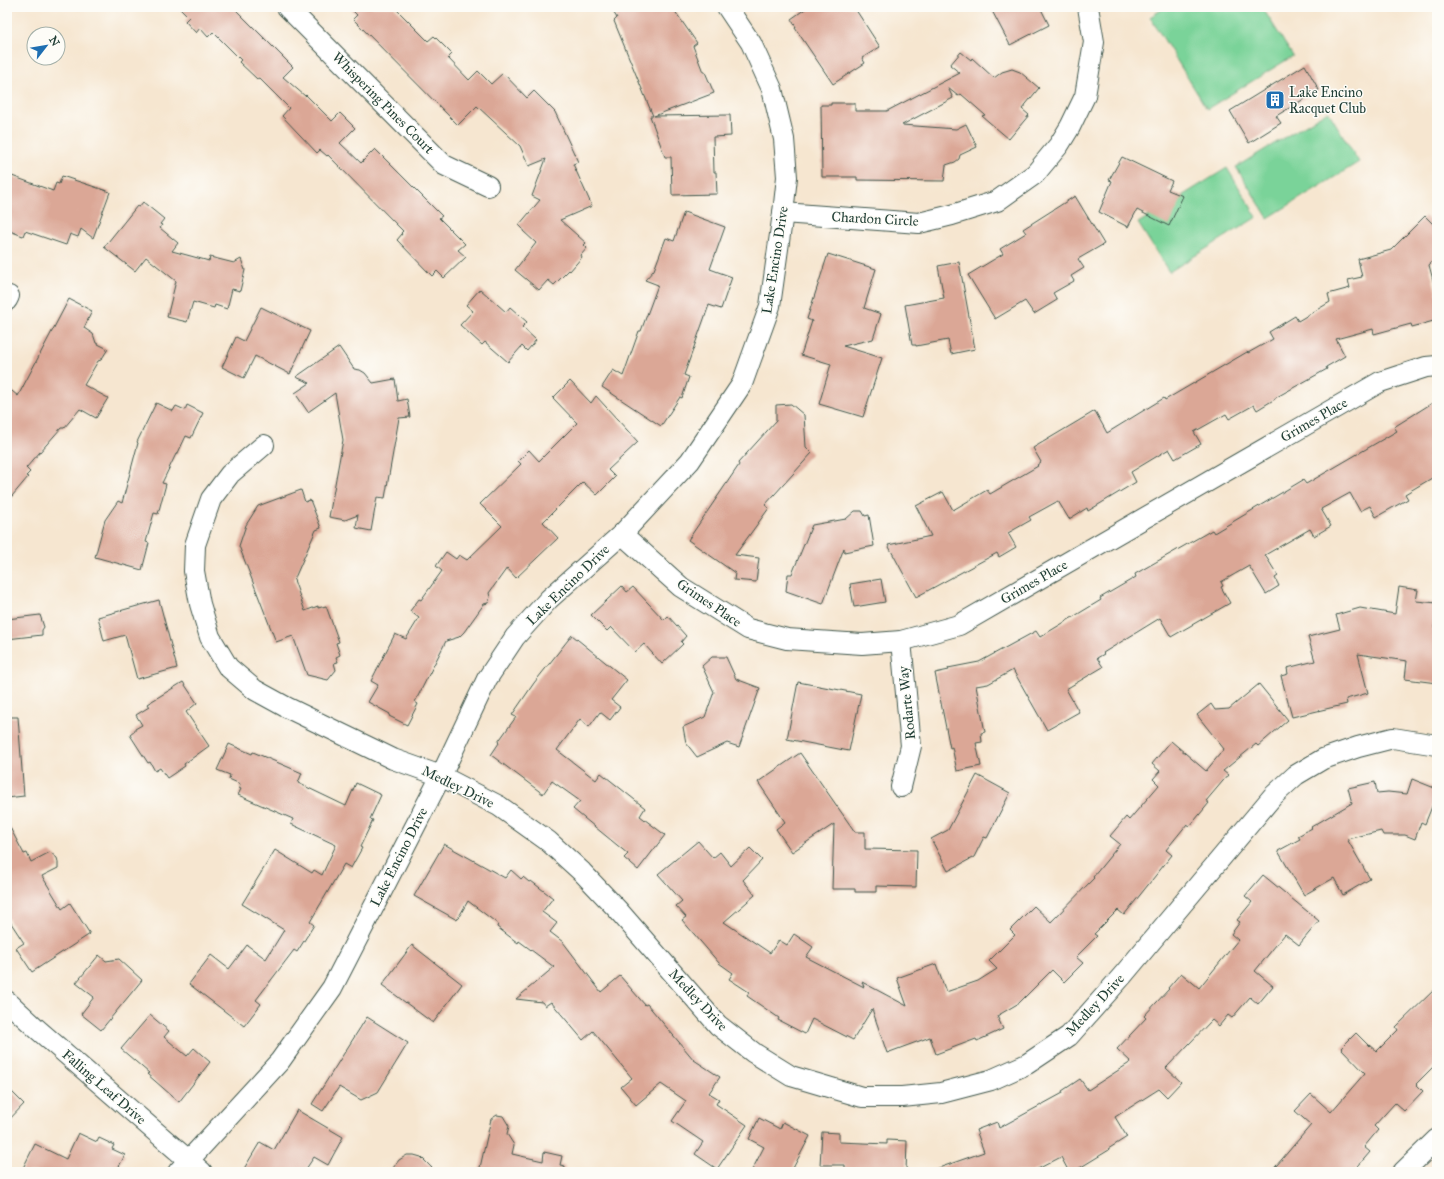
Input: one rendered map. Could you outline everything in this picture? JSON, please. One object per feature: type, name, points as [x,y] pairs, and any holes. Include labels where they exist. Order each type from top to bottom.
[{"type":"street","name":"Whispering Pines Court","points":[[288,7],[444,165],[488,186]]},
{"type":"street","name":"Lake Encino Drive","points":[[190,1168],[280,1061],[332,988],[441,776],[487,679],[515,637],[549,599],[622,534],[690,461],[742,384],[770,306],[787,176],[784,139],[772,89],[751,43],[727,7]]},
{"type":"street","name":"Chardon Circle","points":[[783,213],[919,223],[952,215],[997,201],[1035,174],[1059,145],[1070,127],[1085,96],[1094,42],[1088,7]]},
{"type":"street","name":"Grimes Place","points":[[622,534],[681,587],[748,629],[787,639],[823,642],[862,644],[901,641],[959,625],[1380,382],[1426,366],[1437,366]]},
{"type":"street","name":"Medley Drive","points":[[264,445],[230,474],[210,499],[195,545],[194,572],[200,604],[210,637],[228,667],[255,690],[286,707],[393,759],[441,776],[498,806],[548,841],[582,872],[617,909],[718,1025],[754,1053],[791,1076],[826,1088],[862,1097],[941,1093],[991,1080],[1027,1064],[1069,1036],[1124,975],[1273,796],[1296,775],[1323,759],[1358,747],[1393,738],[1437,745]]},
{"type":"street","name":"Rodarte Way","points":[[901,641],[911,746],[901,787]]},
{"type":"street","name":"Falling Leaf Drive","points":[[7,1001],[190,1168]]},
{"type":"street","points":[[1403,1172],[1437,1139]]},
{"type":"green space","points":[[1166,7],[1262,7],[1293,56],[1207,109],[1150,17]]},
{"type":"green space","points":[[1328,111],[1359,162],[1268,218],[1236,167]]},
{"type":"green space","points":[[1227,168],[1257,217],[1169,272],[1138,223]]},
{"type":"building","points":[[179,7],[233,7],[293,67],[283,77],[305,96],[306,95],[332,121],[340,113],[355,128],[340,143],[361,163],[375,149],[442,216],[439,218],[465,244],[458,250],[466,257],[444,278],[437,271],[432,276],[397,240],[403,231],[328,155],[327,156],[320,150],[317,153],[282,116],[289,108],[259,78],[257,79],[239,62],[241,60],[213,32],[208,37],[200,28],[196,33],[185,21],[189,17]]},
{"type":"building","points":[[349,7],[394,7],[428,41],[434,36],[452,54],[448,58],[469,80],[478,71],[491,84],[503,73],[527,98],[534,91],[555,112],[578,162],[573,164],[592,206],[560,220],[586,243],[584,245],[587,248],[581,255],[582,257],[570,271],[569,270],[554,285],[548,280],[539,290],[515,270],[536,243],[523,231],[519,225],[540,200],[532,196],[546,159],[529,166],[520,146],[477,106],[458,125],[353,19],[357,15]]},
{"type":"building","points":[[610,7],[672,7],[697,43],[693,46],[703,72],[705,72],[714,93],[654,116],[730,115],[731,136],[713,137],[714,172],[716,172],[717,194],[672,195],[671,157],[665,157],[650,116],[653,116],[614,21],[617,18]]},
{"type":"building","points":[[808,7],[854,7],[880,47],[862,58],[865,63],[833,84],[795,28],[796,27],[791,19]]},
{"type":"building","points":[[990,7],[1040,7],[1049,25],[1010,45]]},
{"type":"building","points":[[961,52],[971,60],[972,58],[994,78],[1002,72],[1012,69],[1020,72],[1039,88],[1022,109],[1029,115],[1009,139],[982,116],[985,115],[961,94],[958,96],[948,88],[953,98],[902,125],[956,129],[966,124],[977,147],[960,155],[959,159],[955,162],[946,165],[944,181],[857,180],[857,177],[822,177],[821,105],[831,105],[831,103],[855,103],[855,111],[887,111],[960,73],[950,65]]},
{"type":"building","name":"Lake Encino Racquet Club","points":[[1305,65],[1319,90],[1276,116],[1281,123],[1249,143],[1230,111]]},
{"type":"building","points":[[1122,157],[1172,181],[1168,190],[1183,196],[1169,226],[1137,210],[1128,227],[1099,212],[1112,181],[1109,180]]},
{"type":"building","points":[[12,176],[53,191],[56,183],[59,184],[62,176],[110,192],[93,238],[81,229],[78,237],[70,234],[66,245],[25,231],[23,236],[7,230],[7,178],[10,179]]},
{"type":"building","points":[[1075,196],[1104,244],[1078,259],[1084,268],[1071,276],[1074,281],[1053,293],[1057,300],[1034,314],[1025,301],[995,319],[968,275],[1003,254],[1000,249],[1026,233],[1023,229]]},
{"type":"building","points":[[143,202],[164,219],[160,224],[162,225],[160,228],[178,243],[172,251],[209,261],[210,257],[234,263],[241,259],[245,270],[240,291],[232,289],[227,309],[215,305],[214,308],[193,302],[187,322],[167,317],[176,281],[146,257],[135,271],[104,247],[137,206],[139,207]]},
{"type":"building","points":[[684,212],[725,227],[710,269],[732,277],[721,309],[709,305],[684,375],[689,377],[682,398],[680,397],[661,426],[602,387],[613,370],[623,376],[639,331],[641,331],[658,285],[645,280],[654,270],[666,238],[674,241]]},
{"type":"building","points":[[1425,216],[1437,228],[1437,256],[1429,265],[1437,295],[1437,320],[1412,327],[1411,324],[1374,334],[1373,329],[1336,339],[1345,356],[1326,367],[1327,369],[1275,398],[1257,410],[1254,405],[1229,419],[1226,414],[1194,432],[1201,444],[1175,459],[1169,449],[1131,472],[1136,482],[1088,511],[1087,508],[1069,519],[1058,501],[1029,517],[1031,520],[1008,533],[1016,547],[999,557],[997,553],[916,597],[888,545],[931,536],[916,506],[943,492],[953,510],[987,490],[990,494],[1038,466],[1037,465],[1041,462],[1033,448],[1095,411],[1107,433],[1164,398],[1165,400],[1247,352],[1248,353],[1273,339],[1269,332],[1295,316],[1298,321],[1330,302],[1328,294],[1350,288],[1348,280],[1362,277],[1358,259],[1391,250]]},
{"type":"building","points":[[828,254],[876,269],[864,308],[881,314],[873,339],[843,346],[882,358],[863,417],[819,404],[831,364],[801,355],[812,321],[807,319]]},
{"type":"building","points":[[959,262],[975,349],[951,354],[948,340],[916,346],[912,345],[905,305],[944,298],[938,266]]},
{"type":"building","points":[[480,289],[506,312],[510,307],[527,322],[522,327],[536,340],[527,351],[522,346],[508,362],[485,342],[482,345],[460,325],[473,311],[466,305]]},
{"type":"building","points":[[69,299],[92,311],[84,328],[93,334],[96,343],[108,349],[101,360],[98,361],[84,385],[108,398],[96,418],[80,409],[64,428],[61,428],[26,468],[30,472],[26,476],[28,477],[7,502],[7,387],[18,396]]},
{"type":"building","points":[[261,307],[310,331],[290,374],[255,356],[244,378],[222,367],[236,337],[244,341]]},
{"type":"building","points":[[339,347],[354,369],[365,373],[373,383],[395,379],[398,401],[407,399],[410,417],[399,418],[385,498],[377,497],[371,531],[356,528],[358,515],[345,520],[329,517],[343,440],[335,393],[308,412],[295,393],[310,383],[296,377]]},
{"type":"building","points":[[570,381],[591,403],[596,396],[638,442],[608,470],[615,477],[597,495],[583,482],[543,522],[558,538],[516,578],[507,568],[489,593],[490,597],[488,603],[484,604],[464,632],[459,637],[446,641],[415,702],[418,704],[407,725],[389,716],[390,714],[368,702],[378,685],[371,681],[395,634],[406,639],[419,618],[410,611],[419,599],[421,600],[442,571],[436,566],[446,552],[456,559],[459,555],[467,560],[502,526],[480,504],[521,464],[518,461],[529,450],[539,461],[577,423],[553,398]]},
{"type":"building","points":[[1437,400],[1437,475],[1405,494],[1408,499],[1376,517],[1370,506],[1360,511],[1350,493],[1321,509],[1331,526],[1314,536],[1310,529],[1265,555],[1278,576],[1275,578],[1279,586],[1266,594],[1249,566],[1221,582],[1223,586],[1221,587],[1230,603],[1171,637],[1160,618],[1103,653],[1104,654],[1097,658],[1103,667],[1066,689],[1079,712],[1047,730],[1013,670],[988,684],[976,686],[985,732],[981,733],[982,742],[976,743],[981,766],[957,771],[952,747],[950,748],[935,673],[949,670],[948,668],[979,662],[1036,631],[1040,637],[1101,600],[1100,598],[1136,577],[1135,574],[1212,530],[1214,533],[1303,480],[1306,484],[1397,431],[1394,427]]},
{"type":"building","points":[[156,403],[173,411],[176,406],[185,410],[187,405],[203,413],[191,438],[186,436],[162,483],[166,484],[158,514],[154,513],[146,542],[149,543],[142,570],[95,557],[105,520],[118,501],[122,503],[138,443],[137,442]]},
{"type":"building","points":[[791,404],[804,415],[806,447],[812,453],[765,505],[769,508],[735,555],[759,558],[756,582],[734,580],[735,573],[688,540],[739,465],[738,463],[776,421],[776,405]]},
{"type":"building","points":[[301,490],[305,502],[310,500],[321,528],[316,530],[294,580],[305,611],[318,606],[318,608],[326,606],[339,642],[336,643],[340,655],[336,657],[338,662],[334,663],[336,670],[328,680],[307,675],[293,636],[276,642],[239,546],[246,525],[258,506]]},
{"type":"building","points":[[855,511],[862,511],[865,516],[869,515],[874,546],[844,552],[844,548],[823,604],[786,591],[788,574],[792,574],[812,525],[846,519]]},
{"type":"building","points":[[881,579],[885,602],[854,607],[850,584]]},
{"type":"building","points":[[622,586],[627,592],[633,587],[664,620],[668,616],[686,636],[681,642],[683,644],[662,664],[644,644],[635,652],[611,627],[607,631],[591,615]]},
{"type":"building","points":[[1399,587],[1418,590],[1416,601],[1437,603],[1434,628],[1437,628],[1437,683],[1405,679],[1407,661],[1358,654],[1368,693],[1346,699],[1347,704],[1292,717],[1281,676],[1288,674],[1287,668],[1315,661],[1308,637],[1340,629],[1336,615],[1360,608],[1395,614]]},
{"type":"building","points":[[159,600],[177,668],[137,679],[125,635],[104,641],[98,617]]},
{"type":"building","points":[[40,615],[44,627],[42,630],[42,635],[7,639],[7,619]]},
{"type":"building","points":[[572,635],[627,680],[611,700],[620,707],[610,720],[600,712],[589,727],[580,719],[557,750],[596,780],[601,773],[645,808],[640,816],[665,835],[638,870],[624,858],[628,854],[573,809],[580,801],[552,781],[543,794],[491,755],[499,743],[498,742],[516,717],[512,715],[534,683]]},
{"type":"building","points":[[712,657],[726,657],[736,679],[760,688],[739,747],[727,743],[697,757],[686,743],[683,727],[705,717],[714,692],[702,666]]},
{"type":"building","points":[[183,682],[197,703],[186,712],[209,746],[184,764],[185,766],[167,778],[160,768],[155,771],[150,762],[148,763],[130,735],[135,731],[135,729],[142,725],[136,715],[149,707],[147,704]]},
{"type":"building","points":[[798,682],[861,694],[849,751],[787,739]]},
{"type":"building","points":[[1259,684],[1288,720],[1258,746],[1256,744],[1223,771],[1228,775],[1206,801],[1209,803],[1190,826],[1187,824],[1166,850],[1172,855],[1124,915],[1118,910],[1094,934],[1097,936],[1076,957],[1083,963],[1064,982],[1052,970],[1019,1003],[997,1016],[1003,1029],[977,1041],[976,1039],[936,1054],[930,1037],[887,1053],[872,1009],[853,1040],[812,1019],[805,1034],[778,1020],[779,1018],[747,996],[749,992],[729,979],[733,973],[719,963],[682,920],[686,917],[676,906],[682,901],[658,874],[698,841],[713,858],[720,852],[731,866],[750,848],[762,860],[743,880],[755,895],[724,922],[770,953],[779,940],[787,945],[794,934],[813,947],[806,957],[864,987],[862,982],[907,1006],[897,978],[936,964],[946,992],[978,981],[997,969],[989,961],[1015,935],[1010,930],[1034,906],[1051,922],[1094,878],[1093,877],[1120,844],[1110,836],[1126,817],[1129,820],[1159,785],[1153,779],[1160,771],[1152,764],[1171,741],[1206,771],[1224,749],[1197,715],[1211,704],[1215,710],[1229,709]]},
{"type":"building","points":[[7,717],[18,717],[24,796],[7,798]]},
{"type":"building","points":[[229,744],[252,754],[253,752],[302,773],[298,783],[346,806],[356,783],[381,795],[370,819],[373,820],[360,847],[362,848],[351,868],[344,864],[310,922],[314,925],[297,952],[294,950],[256,1000],[261,1004],[244,1026],[189,984],[211,955],[229,969],[247,945],[266,959],[284,930],[242,904],[275,850],[312,873],[314,870],[322,875],[336,845],[291,824],[293,819],[238,795],[241,789],[239,788],[240,784],[229,779],[230,775],[217,770]]},
{"type":"building","points":[[800,753],[855,832],[865,832],[865,849],[917,850],[916,887],[876,886],[876,892],[855,892],[855,889],[832,889],[834,824],[792,852],[776,829],[785,822],[758,782]]},
{"type":"building","points":[[977,775],[1010,793],[987,838],[984,837],[974,857],[948,871],[931,839],[948,830]]},
{"type":"building","points":[[1412,779],[1437,789],[1437,794],[1425,824],[1421,822],[1415,839],[1405,835],[1383,835],[1381,831],[1347,839],[1370,879],[1343,895],[1334,878],[1304,895],[1278,851],[1300,839],[1298,836],[1312,828],[1311,827],[1352,803],[1348,788],[1375,782],[1377,793],[1388,792],[1407,794]]},
{"type":"building","points":[[7,822],[24,854],[27,853],[31,862],[50,852],[57,858],[58,868],[42,876],[62,909],[70,903],[90,934],[32,972],[16,948],[24,943],[7,917]]},
{"type":"building","points":[[444,844],[505,878],[511,870],[521,879],[523,877],[529,882],[531,881],[553,898],[542,912],[557,923],[550,932],[563,942],[601,992],[620,976],[645,1005],[647,1004],[694,1060],[720,1077],[709,1093],[719,1099],[716,1104],[747,1125],[717,1169],[695,1154],[703,1142],[672,1121],[686,1101],[661,1084],[636,1105],[621,1087],[632,1078],[593,1031],[583,1040],[551,1002],[545,1006],[542,1002],[516,999],[554,967],[497,927],[498,924],[468,901],[457,920],[414,896]]},
{"type":"building","points":[[1263,875],[1319,921],[1299,945],[1285,934],[1255,971],[1273,986],[1258,1004],[1250,997],[1232,1018],[1228,1015],[1219,1026],[1212,1020],[1166,1068],[1181,1082],[1167,1097],[1159,1089],[1115,1117],[1127,1137],[1073,1172],[1069,1172],[1061,1157],[1032,1172],[934,1172],[933,1170],[984,1152],[976,1130],[997,1122],[999,1128],[1063,1093],[1062,1091],[1080,1079],[1088,1090],[1131,1062],[1117,1049],[1146,1018],[1144,1016],[1169,989],[1168,988],[1181,973],[1199,988],[1238,940],[1231,934],[1240,922],[1237,920],[1252,902],[1245,896]]},
{"type":"building","points":[[412,945],[462,984],[433,1023],[382,985]]},
{"type":"building","points":[[99,955],[106,961],[119,959],[142,980],[101,1030],[81,1014],[94,997],[76,983]]},
{"type":"building","points":[[1437,987],[1437,1063],[1416,1084],[1423,1091],[1404,1111],[1395,1103],[1374,1126],[1378,1130],[1364,1147],[1370,1152],[1353,1172],[1271,1172],[1311,1125],[1295,1111],[1311,1094],[1331,1112],[1365,1073],[1341,1048],[1356,1033],[1369,1046],[1370,1045],[1377,1051],[1398,1030],[1396,1027]]},
{"type":"building","points":[[150,1015],[169,1031],[164,1037],[187,1056],[194,1048],[210,1062],[179,1102],[121,1049]]},
{"type":"building","points":[[367,1017],[408,1043],[378,1092],[361,1100],[339,1087],[323,1111],[312,1104]]},
{"type":"building","points":[[7,1087],[24,1104],[7,1122]]},
{"type":"building","points":[[297,1110],[343,1137],[328,1165],[314,1157],[304,1172],[242,1172],[260,1142],[274,1150]]},
{"type":"building","points":[[497,1115],[503,1116],[509,1126],[507,1134],[514,1145],[512,1154],[543,1161],[544,1152],[562,1156],[560,1165],[565,1166],[564,1172],[479,1172],[491,1119]]},
{"type":"building","points":[[759,1118],[780,1129],[783,1122],[810,1136],[791,1172],[751,1172],[764,1147],[749,1139]]},
{"type":"building","points":[[822,1132],[839,1133],[839,1142],[887,1144],[887,1140],[907,1141],[906,1172],[845,1172],[845,1165],[820,1165]]},
{"type":"building","points":[[78,1133],[97,1142],[99,1138],[114,1145],[112,1149],[125,1155],[116,1172],[21,1172],[35,1144],[66,1159]]},
{"type":"building","points":[[407,1155],[421,1157],[436,1172],[390,1172],[399,1160]]},
{"type":"place","name":"Lake Encino Racquet Club","points":[[1275,100]]}]
